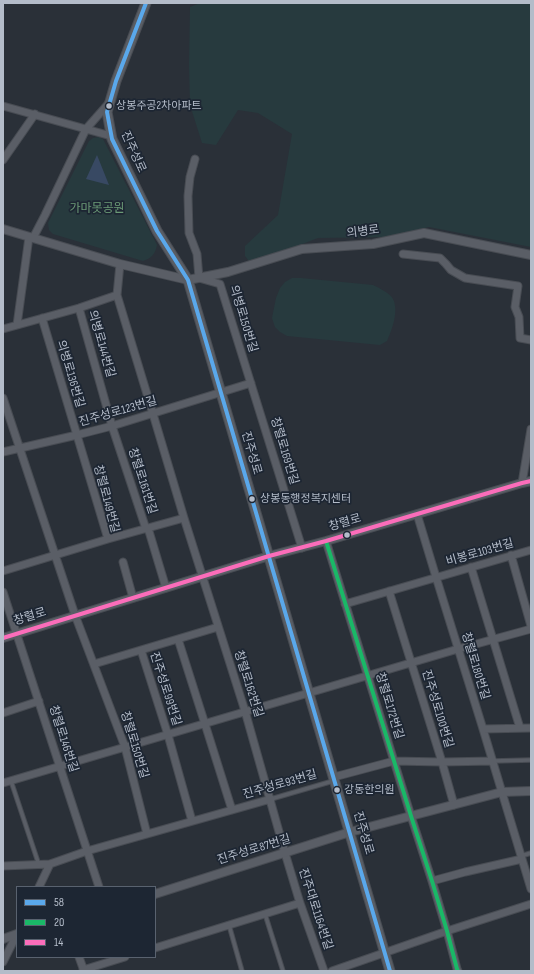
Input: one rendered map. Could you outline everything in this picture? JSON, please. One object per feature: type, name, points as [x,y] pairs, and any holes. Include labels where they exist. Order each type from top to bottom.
[{"type":"main road","name":"진주성로","points":[[146,3],[109,103],[107,112],[112,139],[157,231],[188,280],[390,971]]},
{"type":"street","points":[[17,325],[31,237],[45,215],[86,129],[109,103]]},
{"type":"street","points":[[3,106],[111,136],[112,139]]},
{"type":"street","points":[[3,160],[35,114]]},
{"type":"street","points":[[194,159],[188,196],[189,233],[197,254],[199,278]]},
{"type":"street","name":"의병로","points":[[3,229],[120,264],[188,280],[228,272],[302,249],[374,244],[424,233],[531,254]]},
{"type":"street","points":[[403,254],[440,258],[451,270],[465,278],[518,286],[515,307],[519,317],[520,338],[531,340]]},
{"type":"street","points":[[120,264],[117,295],[203,577]]},
{"type":"street","name":"의병로150번길","points":[[199,278],[220,284],[252,383]]},
{"type":"street","name":"의병로144번길","points":[[112,426],[79,308],[117,295]]},
{"type":"street","points":[[3,330],[79,308]]},
{"type":"street","name":"의병로136번길","points":[[42,318],[78,435]]},
{"type":"street","name":"진주성로123번길","points":[[3,452],[112,426],[252,383]]},
{"type":"street","name":"창렬로169번길","points":[[252,383],[302,548]]},
{"type":"street","points":[[3,398],[75,616]]},
{"type":"street","name":"창렬로161번길","points":[[112,426],[147,529],[184,518]]},
{"type":"street","points":[[522,483],[531,429]]},
{"type":"street","name":"창렬로149번길","points":[[3,571],[108,539],[78,435]]},
{"type":"street","name":"창렬로","points":[[3,638],[269,556],[302,548],[531,481]]},
{"type":"street","name":"창렬로180번길","points":[[417,514],[531,889]]},
{"type":"street","points":[[108,539],[147,529],[166,588]]},
{"type":"street","name":"창렬로172번길","points":[[326,541],[432,881],[458,971]]},
{"type":"street","name":"비봉로103번길","points":[[436,577],[531,550]]},
{"type":"street","points":[[511,555],[531,627]]},
{"type":"street","points":[[124,562],[134,598]]},
{"type":"street","points":[[471,567],[520,728]]},
{"type":"street","name":"창렬로162번길","points":[[203,577],[245,711],[285,853]]},
{"type":"street","points":[[346,604],[436,577]]},
{"type":"street","name":"진주성로100번길","points":[[389,591],[454,804]]},
{"type":"street","name":"창렬로146번길","points":[[3,592],[99,886]]},
{"type":"street","name":"창렬로150번길","points":[[75,616],[125,747],[147,834]]},
{"type":"street","points":[[94,664],[218,627]]},
{"type":"street","name":"진주성로100번길","points":[[309,693],[531,627]]},
{"type":"street","points":[[178,639],[205,724]]},
{"type":"street","name":"진주성로99번길","points":[[141,650],[168,735]]},
{"type":"street","name":"진주성로99번길","points":[[3,783],[309,693]]},
{"type":"street","points":[[3,713],[39,701]]},
{"type":"street","name":"진주성로93번길","points":[[205,724],[232,810]]},
{"type":"street","points":[[483,729],[531,728]]},
{"type":"street","points":[[168,735],[192,821]]},
{"type":"street","points":[[334,779],[394,762],[493,761]]},
{"type":"street","name":"진주성로87번길","points":[[156,894],[350,832],[502,792],[531,791]]},
{"type":"street","name":"진주성로93번길","points":[[3,866],[50,864],[87,851],[271,799]]},
{"type":"street","name":"진주대로1164번길","points":[[285,853],[300,903],[324,971]]},
{"type":"street","points":[[432,881],[521,857]]},
{"type":"street","points":[[39,886],[50,864]]},
{"type":"street","points":[[156,948],[300,903]]},
{"type":"street","points":[[332,971],[447,931],[531,904]]},
{"type":"street","points":[[3,939],[16,934]]},
{"type":"street","points":[[3,962],[16,936]]},
{"type":"street","points":[[79,958],[83,970],[122,958]]},
{"type":"lane","points":[[493,761],[531,760]]},
{"type":"lane","name":"진주성로93번길","points":[[271,799],[334,779]]},
{"type":"lane","points":[[11,781],[39,865]]},
{"type":"lane","points":[[521,857],[531,852]]},
{"type":"lane","points":[[265,914],[283,971]]},
{"type":"lane","points":[[229,925],[242,971]]},
{"type":"green space","points":[[200,3],[531,3],[531,247],[429,227],[387,237],[318,238],[284,251],[255,269],[245,256],[245,246],[278,215],[292,134],[258,113],[238,110],[216,145],[202,143],[190,105],[189,65],[190,7]]},
{"type":"green space","name":"가마못공원","points":[[99,137],[103,139],[157,245],[153,255],[143,261],[53,234],[49,230],[48,223],[89,141],[93,138]]},
{"type":"green space","points":[[292,278],[373,285],[381,289],[392,297],[395,304],[393,326],[387,341],[380,345],[287,336],[280,332],[275,327],[272,318],[276,298],[280,288],[285,282]]},
{"type":"water","points":[[97,155],[109,185],[86,179]]},
{"type":"transit line","name":"58","points":[[146,3],[116,81],[107,112],[112,139],[157,231],[188,280],[390,971]]},
{"type":"transit line","name":"14","points":[[3,638],[269,556],[326,541],[531,481]]},
{"type":"transit line","name":"20","points":[[326,541],[432,881],[458,971]]},
{"type":"place","name":"상봉주공2차아파트","points":[[109,106]]},
{"type":"place","name":"상봉동행정복지센터","points":[[252,499]]},
{"type":"place","name":"강동한의원","points":[[337,790]]}]
